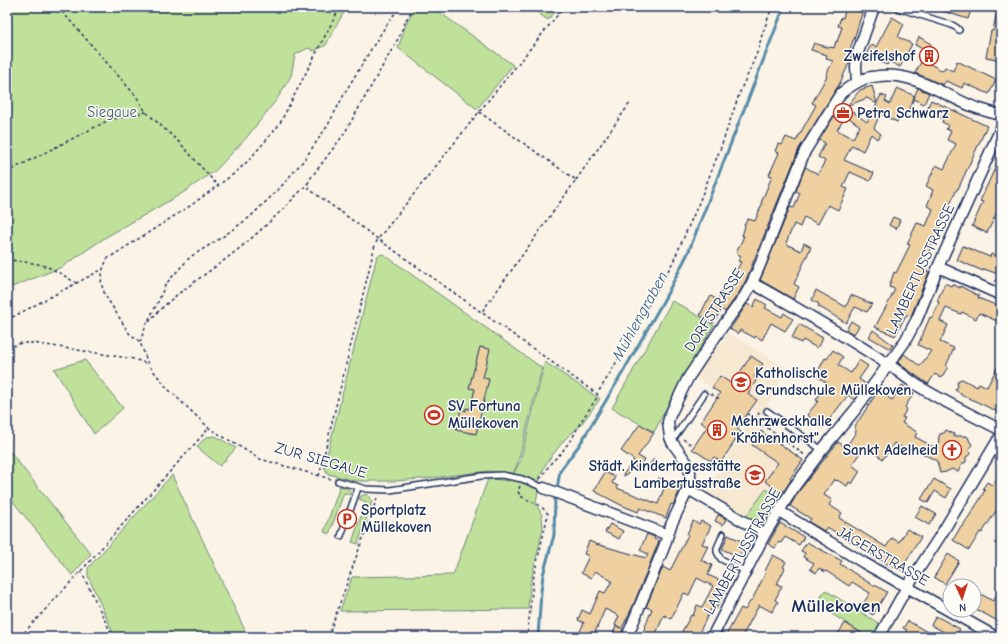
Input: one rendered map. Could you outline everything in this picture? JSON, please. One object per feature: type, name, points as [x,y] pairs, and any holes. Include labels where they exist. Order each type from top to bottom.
[{"type":"street","points":[[858,82],[856,67],[857,55],[874,7]]},
{"type":"street","name":"DORFSTRASSE","points":[[627,637],[664,547],[671,525],[688,489],[690,476],[687,463],[674,438],[668,430],[668,422],[674,406],[688,378],[752,283],[805,151],[840,93],[865,79],[883,76],[908,77],[974,107],[1001,115]]},
{"type":"street","name":"LAMBERTUSSTRASSE","points":[[712,637],[747,572],[765,534],[794,487],[855,410],[904,343],[917,319],[938,267],[1001,128]]},
{"type":"street","points":[[938,267],[1001,295]]},
{"type":"street","points":[[752,283],[882,360],[937,397],[1001,430]]},
{"type":"street","points":[[879,637],[907,588],[1001,435]]},
{"type":"street","name":"ZUR SIEGAUE","points":[[544,488],[668,535]]},
{"type":"street","points":[[688,489],[765,534]]},
{"type":"street","name":"JÄGERSTRASSE","points":[[779,511],[907,588],[996,637]]},
{"type":"lane","points":[[895,7],[952,26],[959,30]]},
{"type":"lane","points":[[674,438],[704,394]]},
{"type":"lane","points":[[767,411],[822,450]]},
{"type":"lane","name":"ZUR SIEGAUE","points":[[338,481],[358,488],[390,490],[481,476],[502,475],[522,479],[544,488]]},
{"type":"lane","points":[[341,536],[358,488]]},
{"type":"lane","points":[[723,534],[716,552],[721,559],[747,572]]},
{"type":"path","points":[[58,7],[136,96],[146,112],[180,143],[218,186]]},
{"type":"path","points":[[7,320],[103,269],[107,259],[190,206],[235,173],[249,160],[279,125],[340,7]]},
{"type":"path","points":[[140,342],[146,325],[165,285],[190,257],[250,217],[278,190],[304,160],[328,125],[347,89],[378,38],[392,16],[400,7]]},
{"type":"path","points":[[146,325],[158,311],[189,285],[227,258],[261,230],[308,183],[344,134],[414,7]]},
{"type":"path","points":[[319,476],[375,245],[378,239],[564,7]]},
{"type":"path","points":[[534,484],[542,478],[551,463],[562,452],[574,435],[598,396],[597,394],[672,262],[698,205],[721,147],[741,89],[759,48],[772,7]]},
{"type":"path","points":[[481,313],[630,103]]},
{"type":"path","points":[[7,172],[109,120],[146,112]]},
{"type":"path","points":[[479,112],[576,180]]},
{"type":"path","points":[[308,183],[309,189],[481,313],[597,394]]},
{"type":"path","points":[[7,259],[16,262],[44,266],[60,273],[76,283]]},
{"type":"path","name":"ZUR SIEGAUE","points":[[103,269],[101,283],[106,295],[129,333],[140,342],[148,364],[167,388],[209,428],[260,459],[338,481]]},
{"type":"path","points":[[7,348],[21,343],[33,342],[134,359],[148,364]]},
{"type":"path","points":[[748,414],[814,461]]},
{"type":"path","points":[[20,637],[209,428]]},
{"type":"path","points":[[674,438],[693,446]]},
{"type":"path","points":[[522,479],[518,491],[520,496],[541,506],[548,514],[534,580],[526,637]]},
{"type":"path","points":[[328,637],[380,490]]},
{"type":"path","points":[[81,571],[113,637]]},
{"type":"shaded area","name":"Katholische Grundschule Müllekoven","points":[[727,333],[786,367],[773,397],[762,413],[763,414],[758,422],[753,406],[735,394],[731,400],[695,377],[716,346],[720,346]]},
{"type":"shaded area","name":"Städt. Kindertagesstätte Lambertusstraße","points":[[750,423],[804,461],[779,498],[766,490],[745,518],[704,494]]},
{"type":"green space","name":"Siegaue","points":[[7,7],[347,7],[326,45],[314,51],[308,48],[295,55],[291,76],[277,99],[247,137],[216,170],[181,194],[106,237],[62,267],[7,289]]},
{"type":"green space","points":[[416,7],[432,7],[513,65],[477,109],[398,48],[407,21]]},
{"type":"green space","points":[[529,7],[559,7],[548,20]]},
{"type":"green space","name":"SV Fortuna Müllekoven","points":[[383,254],[542,368],[518,462],[513,474],[489,471],[395,481],[356,481],[328,474],[324,467],[377,256]]},
{"type":"green space","points":[[672,301],[714,325],[683,376],[654,432],[612,408]]},
{"type":"green space","points":[[85,360],[123,408],[94,434],[54,369]]},
{"type":"green space","points":[[545,362],[600,399],[580,426],[565,439],[547,462],[540,476],[536,504],[542,515],[543,528],[530,585],[528,609],[340,611],[352,577],[453,575],[488,479],[509,481],[520,462]]},
{"type":"green space","points":[[215,436],[236,448],[220,466],[197,447],[206,437]]},
{"type":"green space","points":[[7,448],[91,554],[72,575],[7,494]]},
{"type":"green space","points":[[172,475],[248,637],[115,637],[88,576],[88,568]]},
{"type":"green space","points":[[340,486],[347,488],[351,495],[344,493],[329,534],[324,532]]},
{"type":"green space","points":[[766,489],[779,498],[766,521],[756,524],[745,518]]},
{"type":"green space","points":[[367,494],[372,501],[358,544],[352,542],[366,502],[359,499],[361,496]]},
{"type":"green space","points":[[825,590],[880,624],[872,637],[868,637],[816,604]]},
{"type":"building","points":[[846,7],[864,7],[847,58],[850,59],[850,61],[840,83],[799,149],[746,280],[739,293],[725,312],[722,309],[713,323],[700,315],[711,296],[717,300],[731,276],[733,277],[741,262],[738,261],[741,256],[736,253],[744,236],[742,236],[744,225],[748,219],[755,221],[772,176],[769,175],[779,153],[775,151],[778,144],[782,145],[786,137],[796,141],[816,105],[812,103],[827,76],[826,75],[833,61],[826,59],[827,55],[811,50],[814,43],[834,48],[842,27],[838,26],[841,17],[843,18]]},
{"type":"building","points":[[936,7],[972,7],[968,19],[936,9]]},
{"type":"building","points":[[997,10],[1001,10],[1001,60],[986,57]]},
{"type":"building","points":[[892,17],[904,24],[898,37],[912,44],[900,67],[889,61],[887,65],[866,55],[871,45],[876,47]]},
{"type":"building","points":[[919,37],[931,44],[929,48],[936,52],[930,64],[943,71],[945,67],[953,71],[957,61],[996,80],[989,94],[964,83],[962,88],[946,81],[943,85],[915,73],[927,51],[915,45]]},
{"type":"building","points":[[872,86],[877,103],[881,95],[887,97],[885,101],[890,104],[897,88],[915,96],[905,118],[900,115],[897,122],[880,114],[874,128],[881,134],[877,139],[871,134],[863,151],[852,145],[844,160],[874,173],[870,181],[850,172],[843,187],[848,189],[838,210],[828,205],[818,224],[804,217],[800,227],[794,224],[786,244],[801,251],[804,243],[811,247],[794,284],[799,287],[793,299],[760,280],[790,207],[794,208],[800,193],[796,191],[805,167],[818,174],[825,161],[818,157],[825,143],[819,140],[842,104],[867,122],[877,104],[867,98],[847,106],[860,90]],"holes":[[[846,116],[860,126],[853,138],[837,130]]]},
{"type":"building","points":[[918,88],[929,93],[924,104],[913,99]]},
{"type":"building","points":[[931,100],[987,126],[927,253],[921,269],[929,272],[911,316],[906,315],[895,336],[875,327],[895,289],[889,287],[894,272],[896,273],[910,245],[907,244],[917,223],[926,226],[933,209],[927,206],[933,190],[926,186],[936,165],[944,169],[956,144],[947,140],[951,131],[946,129],[948,125],[942,122],[943,119],[926,111]]},
{"type":"building","points":[[1001,155],[1001,204],[987,233],[972,226],[983,202],[980,201]]},
{"type":"building","points":[[893,217],[900,220],[896,229],[889,225]]},
{"type":"building","points":[[963,246],[990,257],[991,254],[1001,258],[1001,275],[984,269],[983,271],[957,260]]},
{"type":"building","points":[[945,283],[951,286],[952,284],[960,288],[960,286],[979,296],[978,298],[1001,307],[1001,323],[979,313],[976,319],[962,312],[961,314],[946,308],[940,321],[948,325],[940,342],[954,348],[946,366],[948,367],[941,378],[935,374],[928,384],[898,363],[904,354],[920,366],[931,351],[918,345],[930,317],[932,318],[936,310],[939,302],[937,301]]},
{"type":"building","points":[[816,290],[846,307],[851,295],[872,304],[867,312],[855,307],[846,323],[818,306],[819,304],[812,300]]},
{"type":"building","points":[[757,299],[767,305],[765,308],[782,317],[784,313],[793,319],[785,331],[771,323],[762,340],[740,330],[738,334],[730,329],[747,304],[753,307]]},
{"type":"building","points":[[851,321],[859,326],[854,334],[846,330]]},
{"type":"building","points":[[799,324],[823,338],[817,348],[803,340],[801,343],[792,338]]},
{"type":"building","points":[[873,330],[893,345],[890,349],[869,337]]},
{"type":"building","points":[[480,347],[490,349],[483,378],[489,379],[476,434],[456,430],[461,409],[466,411],[466,408],[470,409],[475,389],[469,388]]},
{"type":"building","points":[[833,350],[843,357],[838,365],[851,373],[859,360],[868,366],[859,379],[866,384],[854,400],[848,395],[823,428],[807,415],[818,401],[816,400],[827,383],[817,376],[817,373],[825,358],[827,359]]},
{"type":"building","name":"Mehrzweckhalle \"Krähenhorst\"","points":[[751,356],[763,364],[754,377],[757,379],[748,394],[757,400],[737,429],[741,432],[721,462],[714,457],[711,461],[692,449],[707,427],[701,422],[720,393],[712,388],[720,376],[732,384]]},
{"type":"building","points":[[1001,360],[1001,406],[998,412],[961,395],[955,390],[958,386],[957,383],[962,379],[977,387],[979,383],[987,387]]},
{"type":"building","points":[[902,385],[914,393],[905,407],[907,409],[902,417],[905,418],[902,423],[917,432],[915,437],[938,449],[939,436],[946,430],[954,434],[953,436],[968,437],[972,444],[969,450],[971,454],[966,457],[966,462],[962,464],[958,472],[952,469],[940,473],[937,461],[910,447],[908,451],[894,443],[883,459],[864,446],[852,465],[860,471],[852,484],[849,482],[847,486],[834,479],[824,495],[832,500],[829,505],[842,513],[839,518],[886,547],[892,538],[899,542],[907,529],[921,537],[901,570],[895,567],[894,568],[827,527],[824,531],[809,522],[811,519],[790,506],[799,491],[838,442],[846,447],[856,432],[855,426],[878,391],[892,400]]},
{"type":"building","points":[[640,424],[654,433],[638,456],[645,460],[625,476],[623,475],[634,460],[621,451]]},
{"type":"building","points":[[761,431],[803,460],[784,491],[782,490],[780,492],[765,481],[778,463],[752,445]]},
{"type":"building","points":[[654,459],[660,465],[654,471],[648,466]]},
{"type":"building","points":[[605,472],[615,477],[612,483],[618,486],[617,488],[658,504],[664,488],[655,485],[659,478],[682,486],[673,505],[671,504],[666,518],[640,508],[638,512],[594,491]]},
{"type":"building","points":[[1001,472],[1001,506],[997,512],[996,511],[982,533],[980,532],[969,550],[953,540],[979,501],[985,490],[983,488],[987,482],[992,485]]},
{"type":"building","points":[[934,479],[951,489],[946,498],[935,491],[928,503],[921,499]]},
{"type":"building","points":[[922,506],[936,514],[929,525],[915,517]]},
{"type":"building","points":[[718,515],[726,519],[723,525],[715,521]]},
{"type":"building","points":[[693,521],[699,524],[701,521],[711,526],[702,544],[708,546],[701,560],[712,565],[708,575],[728,584],[716,609],[712,607],[697,637],[679,637],[691,615],[693,616],[697,605],[702,607],[713,586],[697,578],[689,595],[684,593],[671,619],[664,615],[655,636],[651,634],[650,637],[641,637],[652,609],[646,607],[663,567],[670,571],[688,535],[687,534]]},
{"type":"building","points":[[780,523],[804,537],[799,545],[785,537],[775,548],[768,544]]},
{"type":"building","points":[[610,524],[623,531],[619,539],[605,532]]},
{"type":"building","points":[[647,534],[655,537],[654,539],[659,541],[633,606],[622,628],[620,637],[612,637],[616,626],[621,628],[615,625],[619,616],[605,609],[593,637],[577,637],[584,623],[578,620],[582,610],[590,614],[600,591],[605,593],[612,581],[595,571],[591,578],[581,573],[589,556],[584,554],[589,541],[646,558],[648,554],[640,550]]},
{"type":"building","points":[[728,535],[746,543],[739,557],[722,549]]},
{"type":"building","points":[[807,542],[842,561],[840,564],[874,586],[875,585],[887,592],[873,615],[861,607],[870,593],[852,582],[849,586],[819,568],[816,573],[810,569],[814,563],[803,557],[805,553],[801,551]]},
{"type":"building","points":[[948,554],[959,561],[949,578],[942,578],[942,582],[934,577]]},
{"type":"building","points":[[773,555],[786,562],[783,567],[785,568],[777,584],[782,586],[775,600],[778,602],[772,612],[759,605],[742,637],[725,637],[741,608],[745,610],[752,600]]},
{"type":"building","points":[[1001,587],[1001,623],[982,612],[982,595],[993,601]]},
{"type":"building","points":[[936,616],[960,629],[956,637],[953,637],[931,625]]},
{"type":"building","points":[[908,621],[936,637],[903,637],[907,630],[903,628]]},
{"type":"building","points":[[845,623],[868,637],[843,637],[838,634]]},
{"type":"waterway","name":"Mühlengraben","points":[[538,637],[543,575],[554,535],[555,497],[560,471],[580,444],[623,372],[665,298],[688,253],[784,7]]},
{"type":"place","name":"Zweifelshof","points":[[929,56]]},
{"type":"place","name":"Petra Schwarz","points":[[843,113]]},
{"type":"place","name":"Katholische Grundschule Müllekoven","points":[[741,382]]},
{"type":"place","name":"SV Fortuna Müllekoven","points":[[434,415]]},
{"type":"place","name":"Mehrzweckhalle \"Krähenhorst\"","points":[[717,430]]},
{"type":"place","name":"Sankt Adelheid","points":[[952,450]]},
{"type":"place","name":"Städt. Kindertagesstätte Lambertusstraße","points":[[755,475]]},
{"type":"place","name":"Sportplatz Müllekoven","points":[[347,519]]},
{"type":"district","name":"Müllekoven","points":[[836,606]]}]
